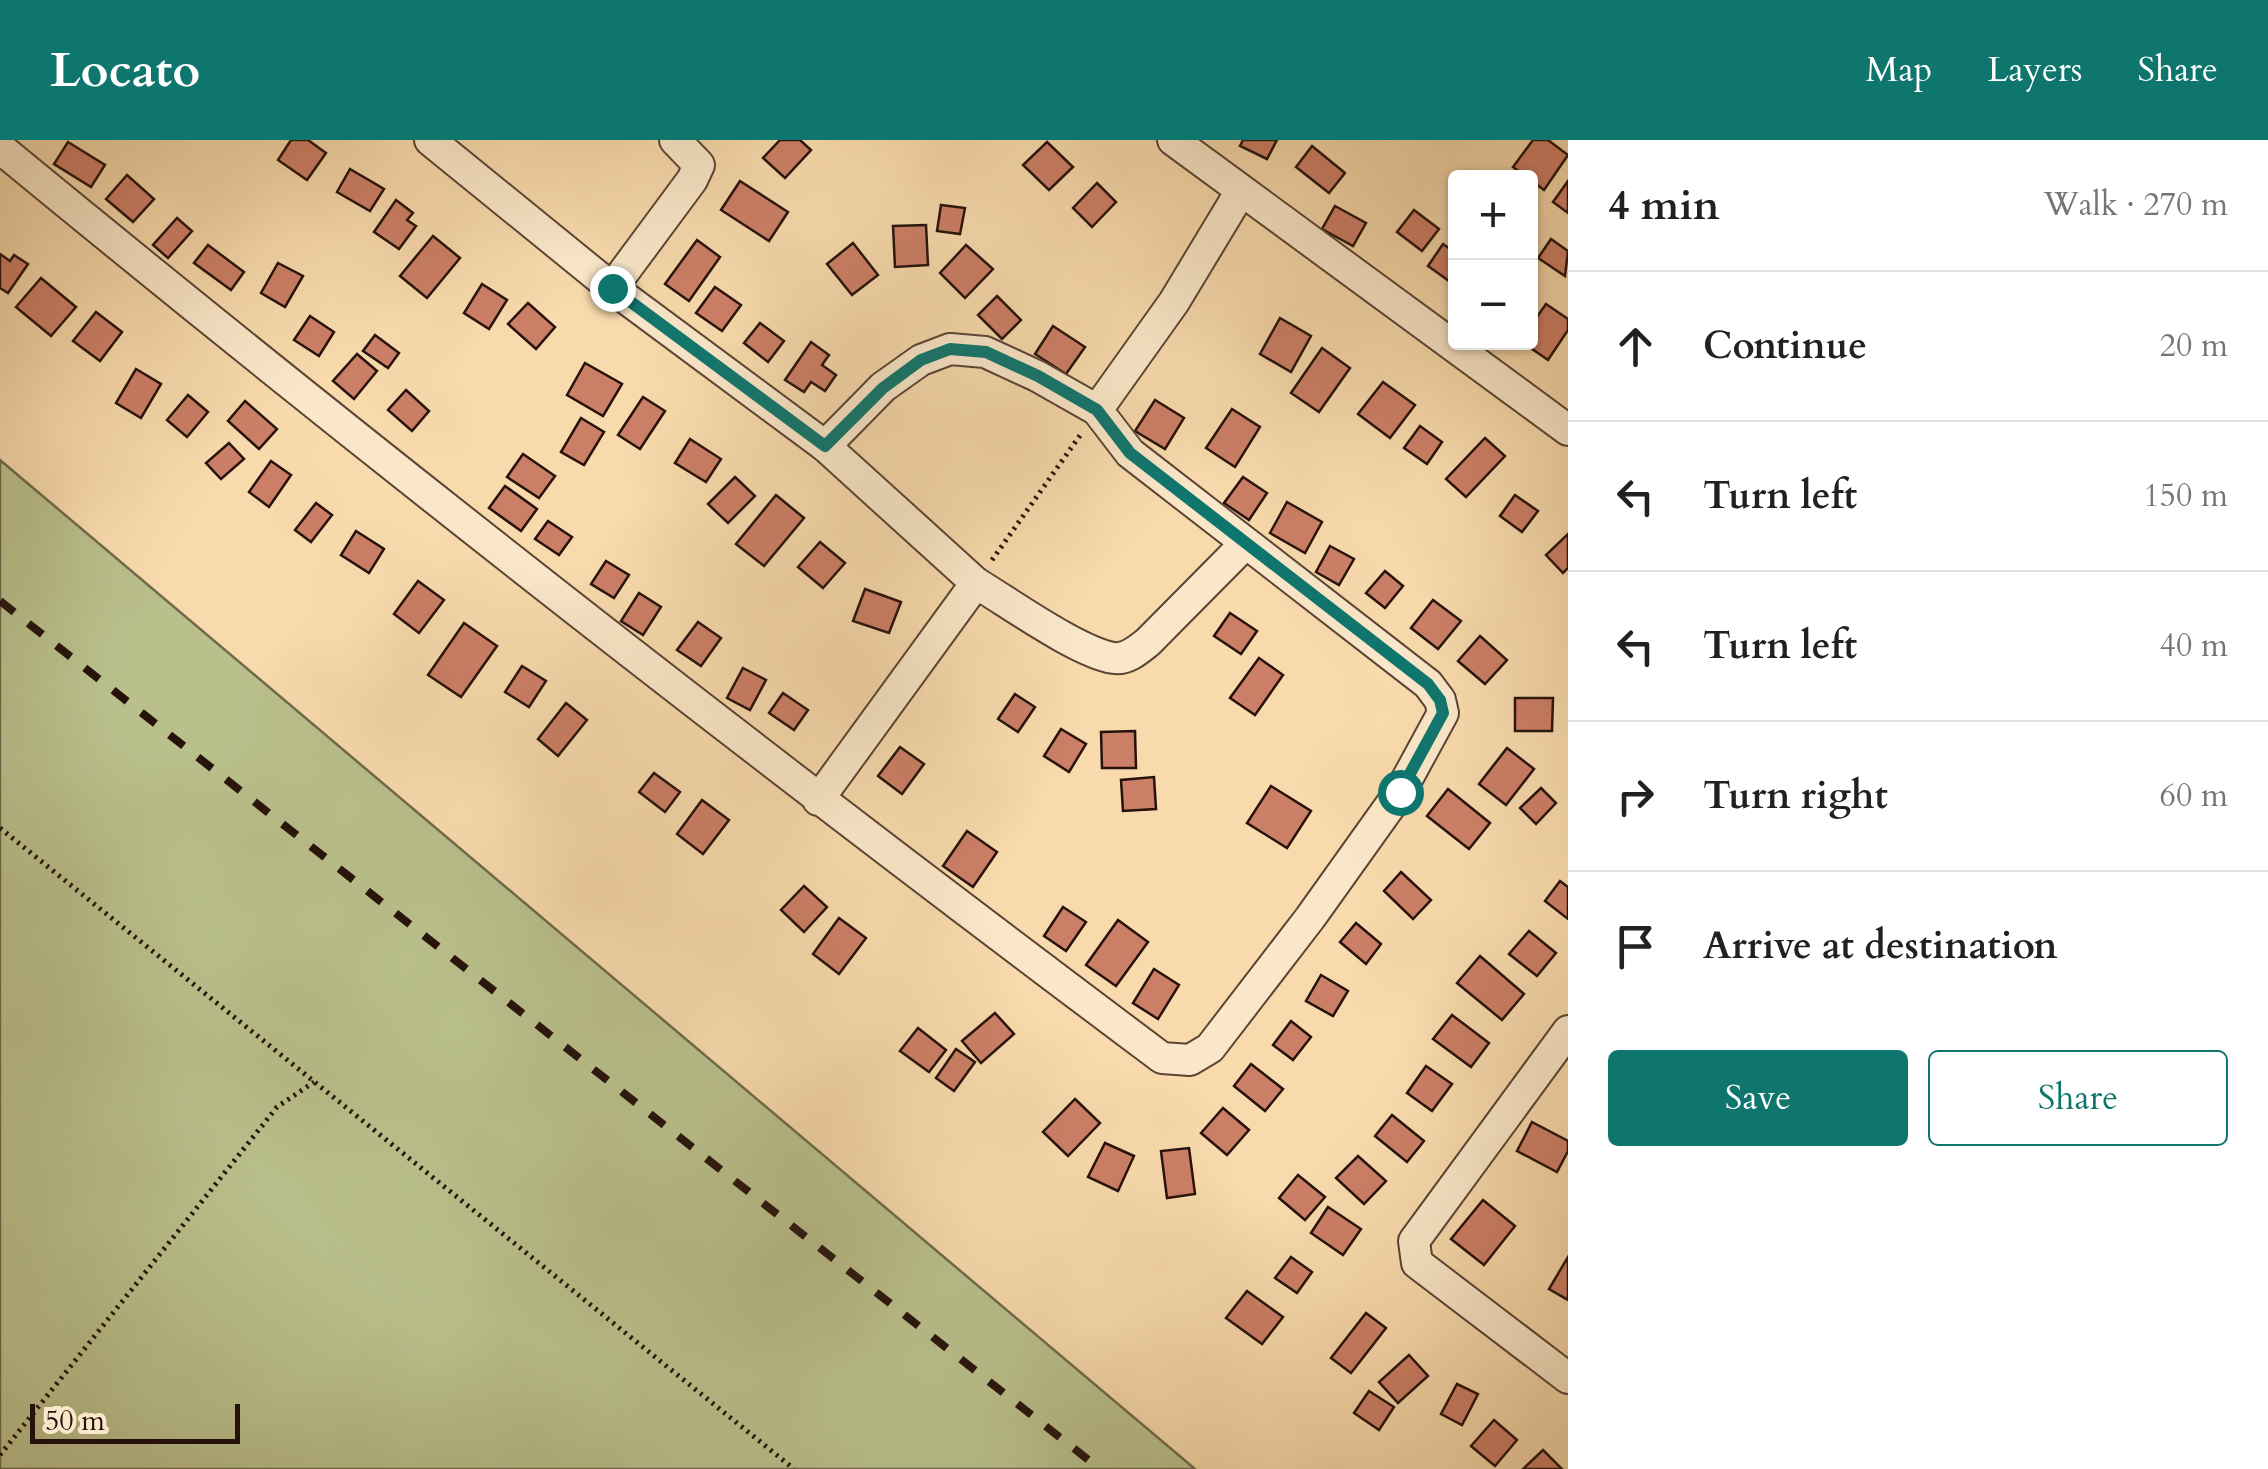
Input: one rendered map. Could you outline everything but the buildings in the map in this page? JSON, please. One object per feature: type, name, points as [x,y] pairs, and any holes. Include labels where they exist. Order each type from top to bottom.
[{"type":"street","points":[[430,140],[612,288],[825,446],[976,583],[1052,630],[1116,658],[1132,654],[1244,545]]},
{"type":"street","points":[[612,288],[699,165],[676,140]]},
{"type":"street","points":[[1173,140],[1568,430]]},
{"type":"street","points":[[0,148],[183,299],[818,800],[1162,1058],[1190,1060],[1210,1048],[1400,792],[1443,713],[1440,700],[1428,684],[1130,453],[1097,410],[986,352],[950,349],[921,360],[883,388],[825,446]]},
{"type":"street","points":[[1097,410],[1174,302],[1241,191]]},
{"type":"street","points":[[818,800],[976,583]]},
{"type":"street","points":[[1568,1031],[1414,1241],[1416,1263],[1568,1378]]},
{"type":"path","points":[[976,583],[1097,410]]},
{"type":"path","points":[[0,828],[794,1469]]},
{"type":"path","points":[[0,1455],[277,1107],[314,1082]]},
{"type":"green space","points":[[0,460],[1195,1469],[0,1469]]},
{"type":"railway","points":[[0,601],[1100,1469]]},
{"type":"route","points":[[612,288],[825,446],[883,388],[921,360],[950,349],[986,352],[1097,410],[1130,453],[1428,684],[1440,700],[1443,713],[1400,792]]}]
